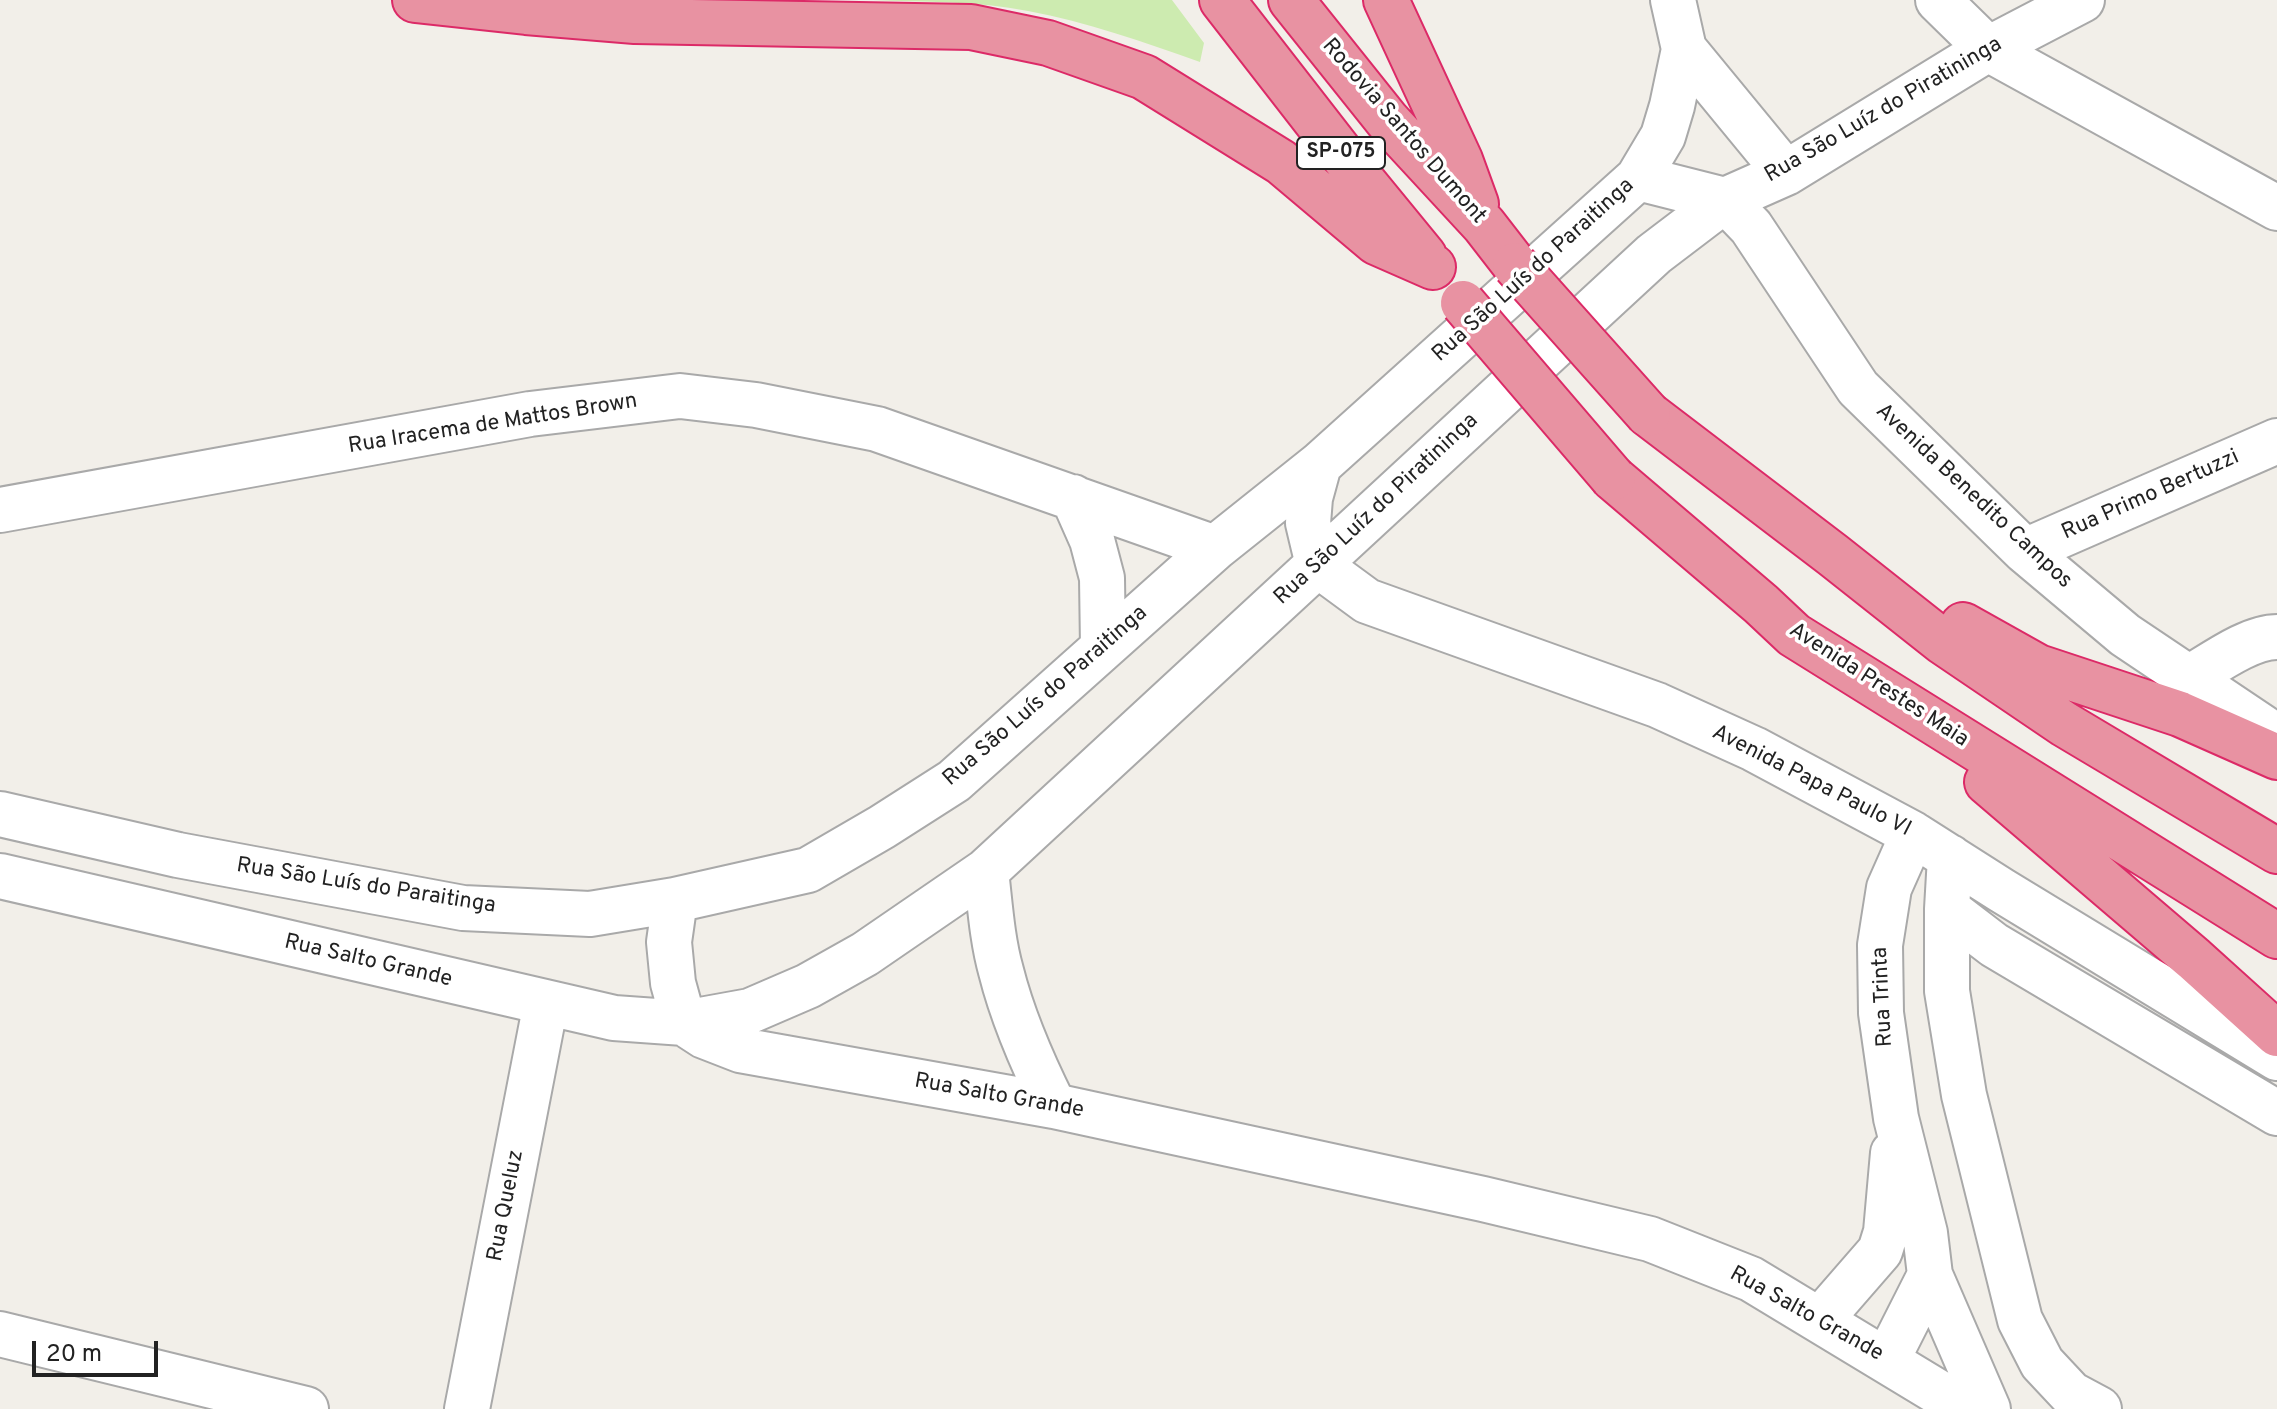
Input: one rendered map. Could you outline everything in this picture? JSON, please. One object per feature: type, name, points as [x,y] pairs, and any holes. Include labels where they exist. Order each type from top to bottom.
[{"type":"highway","points":[[415,0],[635,21],[971,27],[1048,43],[1144,77],[1281,162],[1376,242],[1433,267]]},
{"type":"highway","name":"SP-075","points":[[1222,0],[1433,267]]},
{"type":"highway","name":"Rodovia Santos Dumont","points":[[1291,0],[1387,120],[1484,225],[1515,265],[1648,414],[1833,555]]},
{"type":"highway","points":[[1386,0],[1460,160],[1484,225]]},
{"type":"highway","name":"Avenida Prestes Maia","points":[[1433,267],[1613,478],[1794,635],[2277,936]]},
{"type":"highway","points":[[1833,555],[2038,667],[2180,714],[2277,757]]},
{"type":"highway","points":[[1833,555],[1943,642],[2064,724],[2277,851]]},
{"type":"highway","points":[[1794,635],[2006,798],[2277,1034]]},
{"type":"street","points":[[1673,0],[1684,49],[1786,173]]},
{"type":"street","name":"Rua São Luíz do Piratininga","points":[[684,1023],[750,1011],[808,986],[865,954],[986,871],[1654,254],[1725,200],[1786,173],[1988,49],[2082,0]]},
{"type":"street","points":[[1939,1],[1988,49],[2277,208]]},
{"type":"street","points":[[1931,84],[1938,43],[1939,1]]},
{"type":"street","name":"Rua São Luís do Paraitinga","points":[[0,814],[178,855],[463,908],[590,914],[675,900],[808,870],[954,781],[1215,548],[1319,465],[1638,178],[1663,136],[1684,49]]},
{"type":"street","points":[[1638,178],[1725,200]]},
{"type":"street","name":"Avenida Benedito Campos","points":[[1725,200],[1751,227],[1858,388],[2025,551],[2125,635],[2277,737]]},
{"type":"street","name":"Rua Iracema de Mattos Brown","points":[[0,510],[530,414],[680,396],[756,405],[877,429],[1215,548]]},
{"type":"street","name":"Rua Primo Bertuzzi","points":[[2025,551],[2277,441]]},
{"type":"street","points":[[1318,565],[1308,523],[1310,498],[1319,465]]},
{"type":"street","points":[[1073,497],[1092,540],[1102,578],[1103,648]]},
{"type":"street","name":"Avenida Papa Paulo VI","points":[[1318,565],[1367,601],[1657,705],[1754,749],[1913,834],[2277,1058]]},
{"type":"street","points":[[2189,678],[2265,637],[2277,637]]},
{"type":"street","name":"Rua Trinta","points":[[1913,834],[1889,888],[1880,945],[1881,1013],[1896,1118],[1925,1233],[1930,1275],[1988,1409]]},
{"type":"street","points":[[1950,857],[1947,991],[1964,1095],[2020,1320],[2042,1363],[2071,1394],[2099,1409]]},
{"type":"street","points":[[986,871],[1000,969],[1032,1062],[1054,1106]]},
{"type":"street","name":"Rua Salto Grande","points":[[0,876],[614,1018],[684,1023],[704,1036],[740,1050],[1054,1106],[1483,1199],[1650,1239],[1751,1279],[1966,1409]]},
{"type":"street","points":[[675,900],[669,942],[673,983],[684,1023]]},
{"type":"street","points":[[1947,909],[1994,945],[2277,1113]]},
{"type":"street","name":"Rua Queluz","points":[[467,1409],[546,1003]]},
{"type":"street","name":"Rua Trinta","points":[[1820,1320],[1880,1251],[1886,1232],[1896,1118]]},
{"type":"street","points":[[1887,1360],[1930,1275]]},
{"type":"street","points":[[0,1334],[306,1409]]},
{"type":"green space","points":[[873,0],[1172,0],[1204,43],[1200,62],[1094,27],[1028,11],[970,4]]}]
